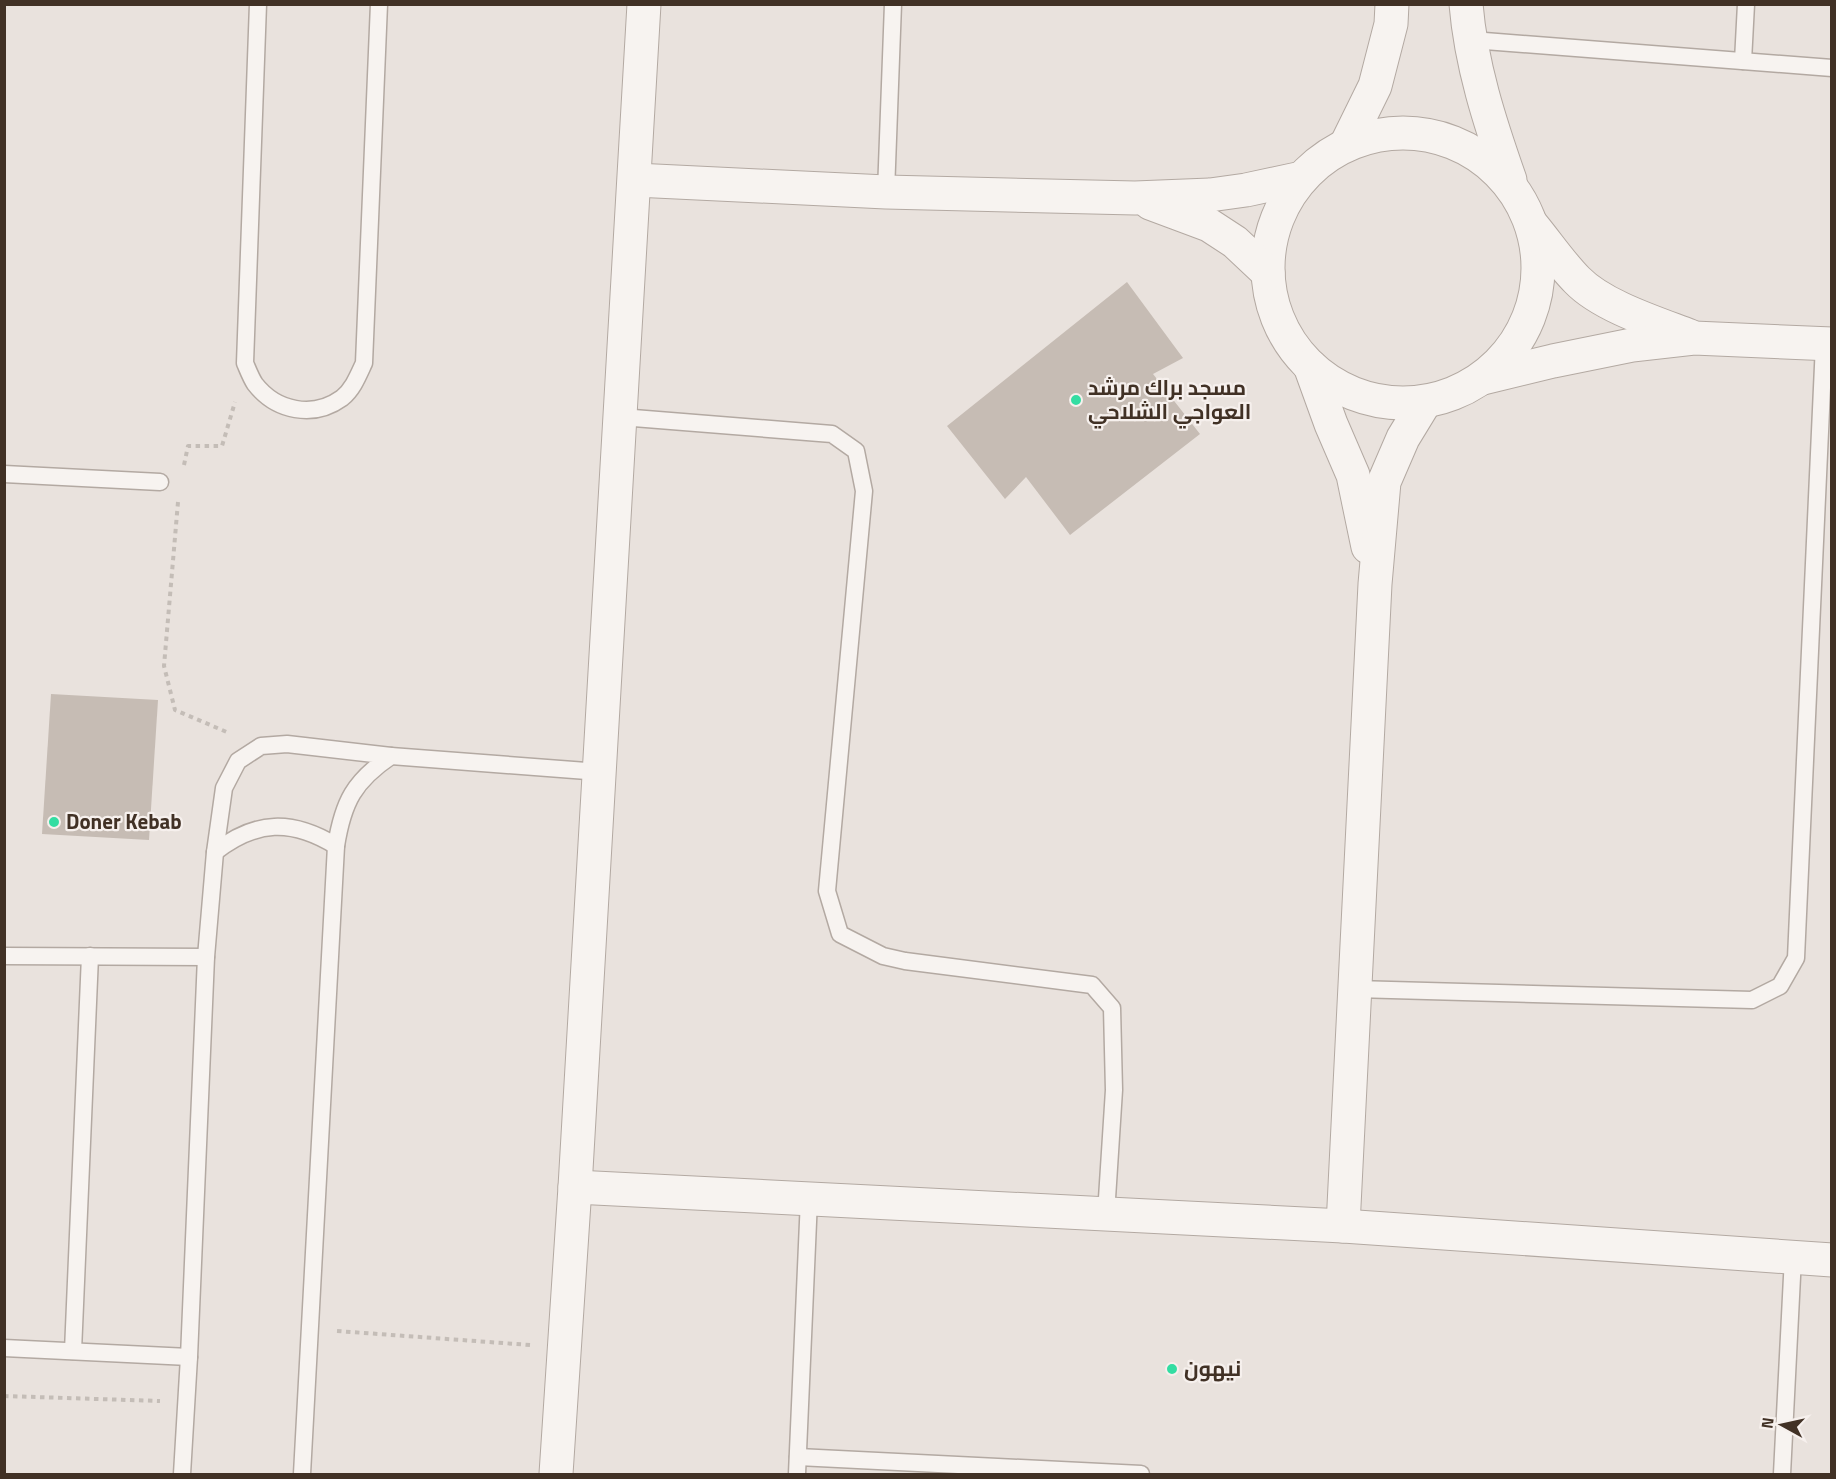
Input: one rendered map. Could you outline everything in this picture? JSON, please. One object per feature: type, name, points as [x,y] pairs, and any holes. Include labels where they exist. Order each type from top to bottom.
[{"type":"street","points":[[556,1474],[600,772],[644,4]]},
{"type":"street","points":[[1346,145],[1376,86],[1391,24],[1392,4]]},
{"type":"street","points":[[1466,4],[1487,114],[1512,188],[1532,225],[1578,282],[1604,300],[1694,338]]},
{"type":"street","points":[[1512,188],[1482,157],[1453,141],[1420,133],[1385,133],[1346,145],[1325,157],[1302,178],[1283,206],[1271,239],[1268,273],[1274,307],[1288,339],[1310,366],[1344,390],[1384,402],[1425,402],[1456,393],[1483,378],[1506,356],[1524,329],[1535,299],[1539,267],[1532,225]]},
{"type":"street","points":[[635,180],[886,192],[1135,198],[1210,195],[1302,178]]},
{"type":"street","points":[[1135,198],[1209,225],[1235,242],[1268,273]]},
{"type":"street","points":[[1483,378],[1621,347],[1694,338],[1828,344]]},
{"type":"street","points":[[1310,366],[1353,475],[1375,584]]},
{"type":"street","points":[[1342,1226],[1375,584],[1384,482],[1403,438],[1425,402]]},
{"type":"street","points":[[575,1187],[1342,1226],[1832,1260]]},
{"type":"lane","points":[[258,4],[245,363],[254,382],[267,397],[285,407],[305,410],[325,407],[342,398],[356,382],[364,363],[379,4]]},
{"type":"lane","points":[[886,192],[893,4]]},
{"type":"lane","points":[[1743,61],[1746,4]]},
{"type":"lane","points":[[1472,40],[1832,68]]},
{"type":"lane","points":[[1355,989],[1752,1000],[1780,986],[1796,958],[1828,344]]},
{"type":"lane","points":[[621,417],[832,434],[856,451],[864,491],[827,891],[840,934],[883,956],[905,961],[1092,985],[1113,1008],[1114,1090],[1106,1214]]},
{"type":"lane","points":[[4,474],[160,482]]},
{"type":"lane","points":[[182,1474],[206,957],[215,852],[224,788],[238,761],[261,746],[287,744],[391,756],[600,772]]},
{"type":"lane","points":[[302,1474],[336,846],[339,824],[346,803],[372,769],[391,756]]},
{"type":"lane","points":[[215,852],[247,832],[284,827],[303,829],[321,836],[336,846]]},
{"type":"lane","points":[[4,956],[206,957]]},
{"type":"lane","points":[[73,1352],[90,956]]},
{"type":"lane","points":[[797,1474],[809,1199]]},
{"type":"lane","points":[[1782,1474],[1794,1257]]},
{"type":"lane","points":[[4,1348],[189,1357]]},
{"type":"lane","points":[[798,1457],[1141,1474]]},
{"type":"path","points":[[182,473],[188,446],[222,446],[245,363]]},
{"type":"path","points":[[179,494],[164,666],[175,710],[261,746]]},
{"type":"path","points":[[310,1329],[564,1347]]},
{"type":"path","points":[[4,1396],[186,1402]]},
{"type":"building","name":"مسجد براك مرشد العواجي الشلاحي","points":[[1127,282],[1183,358],[1153,374],[1200,434],[1070,535],[1026,477],[1005,499],[947,426]]},
{"type":"building","points":[[51,694],[158,700],[149,840],[42,834]]},
{"type":"place","name":"مسجد براك مرشد العواجي الشلاحي","points":[[1076,400]]},
{"type":"place","name":"Doner Kebab","points":[[54,822]]},
{"type":"place","name":"نيهون","points":[[1172,1369]]}]
